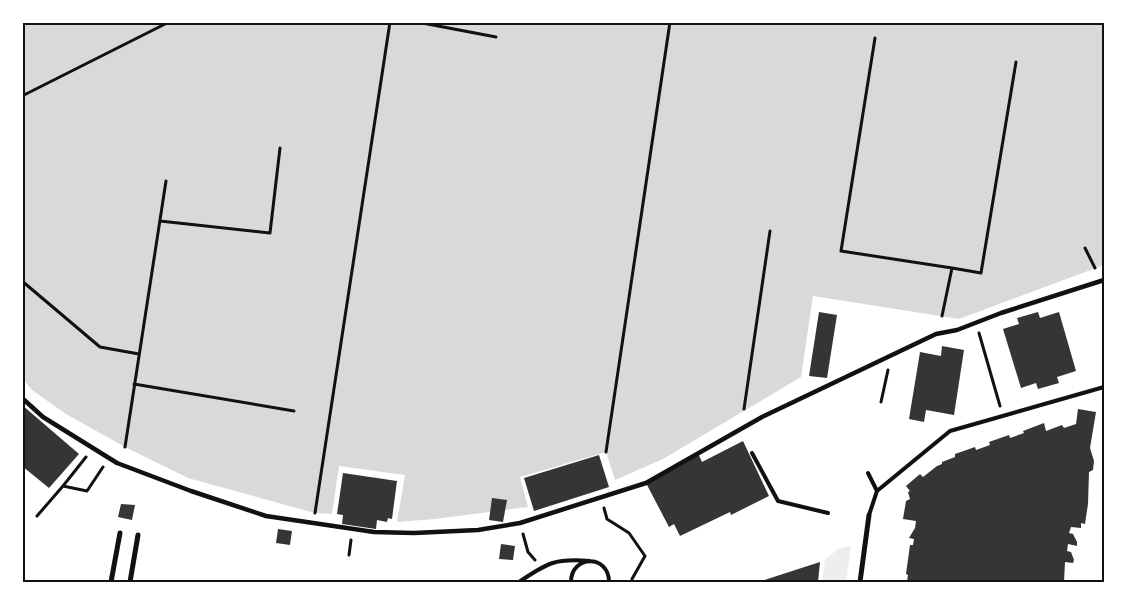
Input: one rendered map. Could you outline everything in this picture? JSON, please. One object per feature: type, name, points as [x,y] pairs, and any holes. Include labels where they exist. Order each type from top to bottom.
[{"type":"street","points":[[22,398],[43,417],[117,463],[191,492],[266,516],[374,532],[414,533],[478,530],[520,523],[646,483],[762,417],[936,334],[957,330],[1104,280]]},
{"type":"street","points":[[860,582],[869,515]]},
{"type":"street","points":[[111,582],[120,533]]},
{"type":"street","points":[[130,582],[138,535]]},
{"type":"lane","points":[[869,515],[876,490],[950,430],[1104,387]]},
{"type":"lane","points":[[752,453],[778,502],[828,514]]},
{"type":"lane","points":[[868,473],[876,490]]},
{"type":"lane","points":[[519,582],[552,562],[567,560],[597,563],[604,567],[608,573],[609,582]]},
{"type":"lane","points":[[571,582],[572,573],[576,567],[590,561]]},
{"type":"path","points":[[22,96],[169,22]]},
{"type":"path","points":[[315,513],[390,22]]},
{"type":"path","points":[[416,22],[496,37]]},
{"type":"path","points":[[606,452],[670,22]]},
{"type":"path","points":[[874,38],[841,251],[982,273],[1016,62]]},
{"type":"path","points":[[160,222],[270,233],[280,148]]},
{"type":"path","points":[[125,446],[166,181]]},
{"type":"path","points":[[744,409],[770,231]]},
{"type":"path","points":[[1086,248],[1095,268]]},
{"type":"path","points":[[942,316],[952,268]]},
{"type":"path","points":[[22,281],[100,347],[139,354]]},
{"type":"path","points":[[976,323],[1003,416]]},
{"type":"path","points":[[881,402],[891,355]]},
{"type":"path","points":[[134,384],[294,410]]},
{"type":"path","points":[[37,516],[92,448]]},
{"type":"path","points":[[62,486],[88,491],[108,458]]},
{"type":"path","points":[[602,497],[607,519],[629,533],[645,556],[632,579]]},
{"type":"path","points":[[520,523],[528,552],[536,562]]},
{"type":"shaded area","points":[[22,23],[1104,23],[1104,265],[959,319],[813,296],[801,377],[663,459],[615,480],[606,452],[520,477],[528,507],[397,522],[405,475],[339,466],[332,514],[315,513],[188,478],[125,447],[66,414],[32,390],[23,379]]},
{"type":"shaded area","points":[[851,546],[846,582],[822,582],[825,559],[840,548]]},
{"type":"building","points":[[819,312],[837,315],[827,378],[809,376]]},
{"type":"building","points":[[1038,312],[1040,318],[1059,312],[1076,371],[1057,377],[1059,383],[1038,389],[1036,383],[1021,388],[1003,329],[1019,324],[1017,318]]},
{"type":"building","points":[[942,346],[964,350],[954,415],[926,410],[924,422],[909,419],[920,352],[941,356]]},
{"type":"building","points":[[22,405],[79,454],[49,488],[22,466]]},
{"type":"building","points":[[1078,409],[1096,412],[1090,448],[1094,461],[1093,470],[1089,472],[1085,524],[1081,523],[1081,528],[1071,527],[1069,533],[1073,534],[1077,546],[1068,544],[1067,551],[1071,552],[1074,560],[1073,563],[1065,562],[1064,582],[901,582],[903,580],[907,581],[908,575],[906,574],[910,545],[913,545],[914,539],[909,538],[915,528],[916,521],[903,519],[906,501],[910,499],[908,492],[910,491],[906,486],[920,474],[923,477],[942,464],[942,462],[955,457],[955,454],[975,447],[976,450],[990,445],[989,442],[1009,435],[1010,438],[1044,423],[1046,431],[1062,425],[1064,428],[1076,424]]},
{"type":"building","points":[[743,441],[769,496],[731,515],[730,512],[680,536],[674,524],[669,527],[646,483],[698,453],[702,462]]},
{"type":"building","points":[[599,455],[609,487],[534,511],[524,478]]},
{"type":"building","points":[[343,473],[397,481],[392,519],[388,518],[387,522],[377,520],[376,529],[342,524],[343,515],[337,514]]},
{"type":"building","points":[[492,498],[507,500],[503,522],[489,520]]},
{"type":"building","points":[[121,504],[135,505],[132,520],[118,517]]},
{"type":"building","points":[[278,529],[292,531],[290,545],[276,543]]},
{"type":"building","points":[[501,544],[515,546],[513,560],[499,559]]},
{"type":"building","points":[[820,562],[818,582],[758,582]]}]
